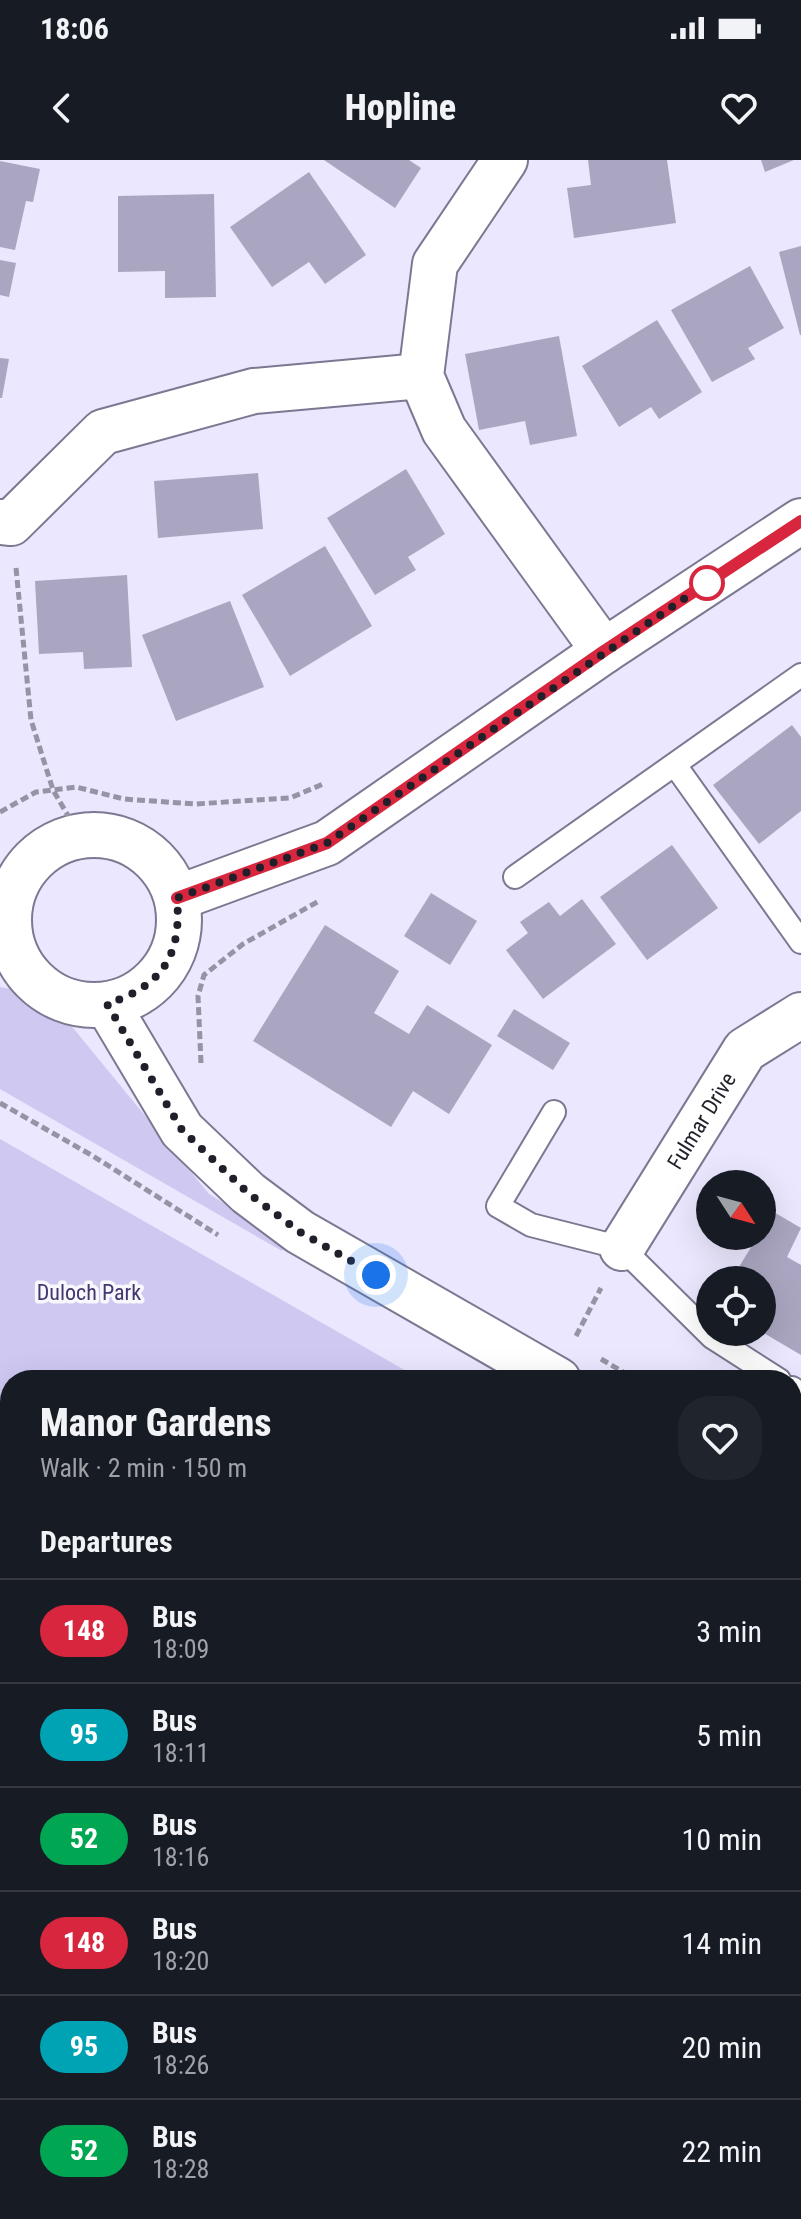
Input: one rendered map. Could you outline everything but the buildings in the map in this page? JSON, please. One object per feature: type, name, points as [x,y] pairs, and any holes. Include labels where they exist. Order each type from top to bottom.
[{"type":"street","points":[[505,160],[435,264],[421,376],[444,430],[604,651]]},
{"type":"street","points":[[6,523],[103,432],[254,391],[421,376]]},
{"type":"street","points":[[177,898],[327,843],[604,651],[801,521]]},
{"type":"street","points":[[106,835],[130,842],[151,856],[167,875],[177,898],[180,927],[172,954],[157,978],[134,995],[107,1004],[82,1004],[57,997],[37,983],[6,939],[16,885],[32,862],[54,845],[80,836],[106,835]]},
{"type":"street","points":[[107,1004],[182,1130],[248,1193],[300,1232],[565,1361]]},
{"type":"street","name":"Fulmar Drive","points":[[622,1248],[745,1050],[801,1015]]},
{"type":"lane","points":[[515,877],[801,675]]},
{"type":"lane","points":[[675,765],[801,942]]},
{"type":"lane","points":[[554,1112],[498,1206],[531,1225],[622,1248],[712,1337],[763,1370]]},
{"type":"path","points":[[6,523],[31,720],[53,790],[80,836]]},
{"type":"path","points":[[0,812],[36,792],[76,787],[124,799],[195,804],[290,798],[331,780]]},
{"type":"path","points":[[201,1074],[198,996],[204,975],[243,944],[329,895],[304,851],[290,798]]},
{"type":"path","points":[[565,1361],[622,1248]]},
{"type":"path","points":[[596,1356],[620,1370]]},
{"type":"green space","points":[[0,987],[16,990],[65,1018],[209,1194],[288,1242],[282,1251],[0,1089]]},
{"type":"green space","name":"Duloch Park","points":[[0,1139],[404,1370],[0,1370]]},
{"type":"bus line","name":"148","points":[[177,898],[327,843],[604,651],[801,521]]},
{"type":"route","points":[[376,1275],[300,1232],[248,1193],[182,1130],[107,1004],[134,995],[157,978],[172,954],[180,927],[177,898],[327,843],[707,583]]}]
